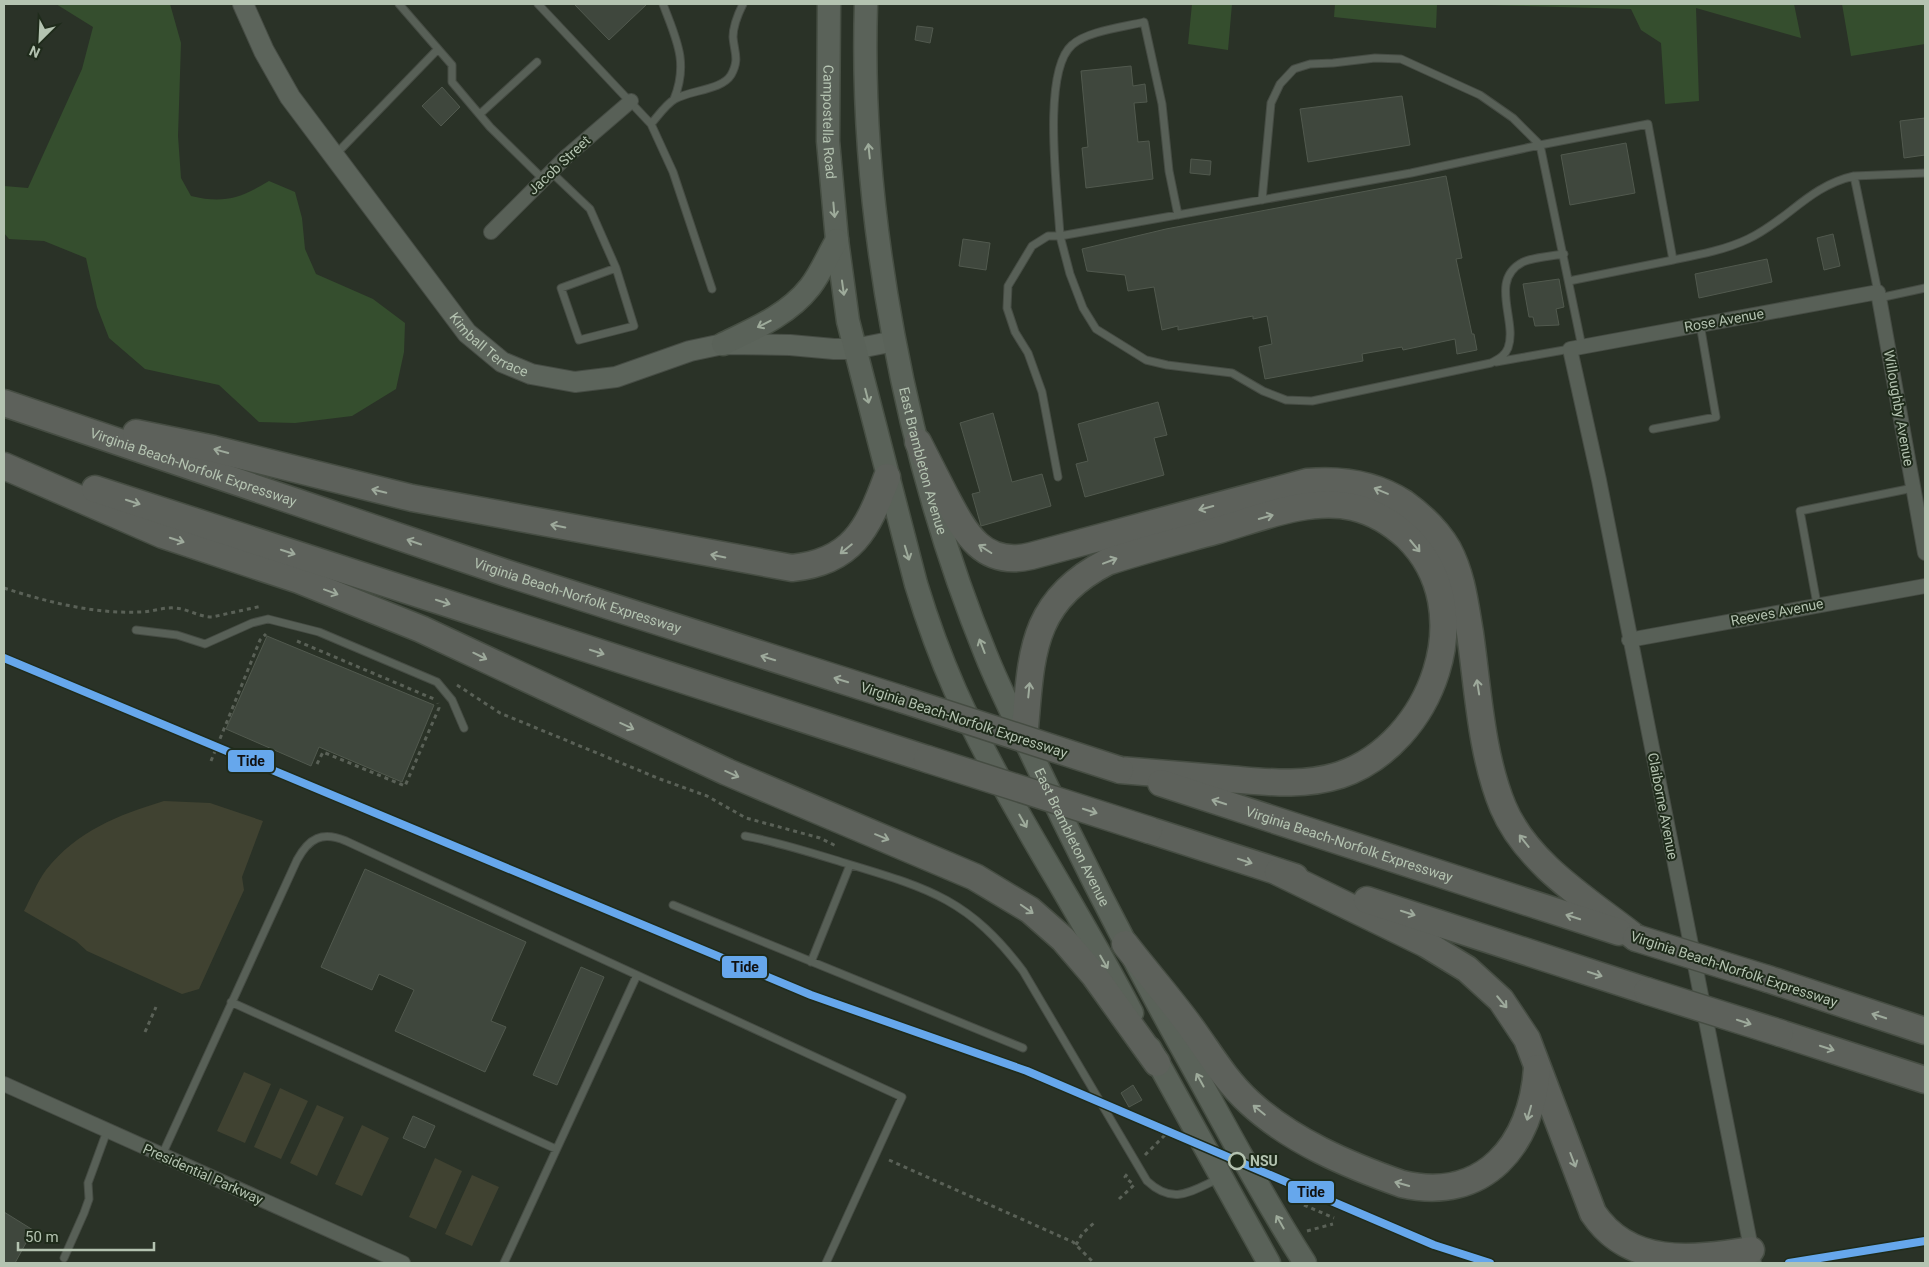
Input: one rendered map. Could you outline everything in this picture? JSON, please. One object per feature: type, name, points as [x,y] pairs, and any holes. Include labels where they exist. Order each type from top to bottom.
[{"type":"highway","points":[[13,406],[214,449],[412,498],[792,568],[829,559],[850,546],[866,528],[887,477]]},
{"type":"highway","name":"Virginia Beach-Norfolk Expressway","points":[[13,406],[506,573],[1925,1031]]},
{"type":"highway","points":[[918,442],[968,536],[985,550],[1013,559],[1031,556],[1306,482],[1345,481],[1372,488],[1403,503],[1422,517],[1440,538],[1459,576],[1489,760],[1497,791],[1510,820],[1519,835],[1544,864],[1636,938]]},
{"type":"highway","points":[[4,460],[1925,1080]]},
{"type":"highway","points":[[4,466],[162,535],[299,580],[421,629],[720,769],[975,877],[1030,910],[1063,939],[1094,975],[1157,1063]]},
{"type":"highway","points":[[1024,738],[1033,653],[1042,623],[1065,591],[1085,574],[1107,562],[1288,511],[1326,505],[1354,508],[1381,517],[1416,546],[1431,569],[1440,596],[1443,642],[1436,673],[1424,702],[1407,727],[1388,748],[1353,770],[1328,779],[1298,783],[1270,783],[1120,770]]},
{"type":"highway","points":[[1278,872],[1426,944],[1467,969],[1491,988],[1512,1013],[1527,1039],[1593,1213],[1613,1239],[1640,1256],[1661,1260],[1753,1257]]},
{"type":"highway","points":[[1125,944],[1195,1033],[1220,1070],[1250,1102],[1288,1132],[1325,1152],[1402,1184],[1417,1188],[1449,1186],[1478,1177],[1500,1160],[1518,1140],[1525,1128],[1533,1101],[1537,1065]]},
{"type":"main road","name":"Campostella Road","points":[[829,4],[828,141],[837,240]]},
{"type":"main road","name":"East Brambleton Avenue","points":[[866,4],[864,51],[868,139],[879,234],[895,341],[918,442],[941,527],[968,609],[1003,695],[1066,829],[1125,944],[1305,1263]]},
{"type":"main road","points":[[723,344],[775,318],[810,287],[837,240]]},
{"type":"main road","name":"East Brambleton Avenue","points":[[837,240],[848,321],[887,477],[927,620],[955,691],[1020,815],[1118,986],[1157,1063],[1269,1263]]},
{"type":"street","name":"Kimball Terrace","points":[[243,4],[264,51],[290,97],[467,333],[502,362],[532,374],[575,382],[616,377],[690,351],[723,344],[790,345],[823,349],[854,349],[895,341]]},
{"type":"street","name":"Jacob Street","points":[[491,232],[547,175],[631,101]]},
{"type":"street","name":"Rose Avenue","points":[[1576,348],[1700,324],[1878,295]]},
{"type":"street","name":"Willoughby Avenue","points":[[1878,295],[1925,553]]},
{"type":"street","name":"Claiborne Avenue","points":[[1576,348],[1630,640],[1753,1257]]},
{"type":"street","name":"Reeves Avenue","points":[[1630,640],[1817,604],[1925,586]]},
{"type":"street","name":"Presidential Parkway","points":[[4,1084],[403,1263]]},
{"type":"lane","points":[[399,4],[452,65],[452,82],[480,114],[547,175],[590,209],[616,268],[634,326],[578,340],[561,288],[616,268]]},
{"type":"lane","points":[[538,4],[651,124],[673,172],[712,289]]},
{"type":"lane","points":[[651,124],[674,99],[680,84],[682,65],[677,41],[663,4]]},
{"type":"lane","points":[[674,99],[697,90],[718,86],[730,77],[738,54],[734,37],[736,20],[743,4]]},
{"type":"lane","points":[[1178,215],[1169,171],[1162,104],[1144,22],[1086,36],[1071,45],[1062,59],[1053,100],[1060,236],[1082,308],[1096,329],[1146,360],[1167,365],[1232,373],[1263,391],[1286,400],[1312,401],[1491,363],[1576,348],[1569,281],[1540,145],[1513,118],[1480,95],[1401,59],[1375,58],[1333,64],[1310,64],[1294,69],[1280,84],[1271,103],[1262,200]]},
{"type":"lane","points":[[334,156],[438,49]]},
{"type":"lane","points":[[480,114],[537,62]]},
{"type":"lane","points":[[1058,477],[1042,392],[1028,353],[1015,332],[1007,308],[1008,286],[1032,246],[1048,236],[1060,236],[1411,173],[1648,124],[1673,260]]},
{"type":"lane","points":[[1569,281],[1712,251],[1748,239],[1813,192],[1839,179],[1854,176],[1925,173]]},
{"type":"lane","points":[[1854,176],[1878,295],[1925,288]]},
{"type":"lane","points":[[1491,363],[1503,356],[1508,348],[1510,337],[1504,292],[1507,280],[1513,270],[1523,262],[1564,254]]},
{"type":"lane","points":[[1654,429],[1716,417],[1700,324]]},
{"type":"lane","points":[[1817,604],[1800,511],[1913,488]]},
{"type":"lane","points":[[136,630],[177,635],[205,644],[252,623],[268,619],[319,632],[437,682],[452,700],[464,728]]},
{"type":"lane","points":[[162,1156],[231,1002],[301,854],[315,839],[328,835],[346,841],[902,1097],[826,1263]]},
{"type":"lane","points":[[745,836],[778,843],[936,894],[976,920],[998,939],[1023,971],[1142,1174],[1154,1188],[1167,1195],[1180,1196],[1221,1178]]},
{"type":"lane","points":[[811,962],[850,865]]},
{"type":"lane","points":[[673,905],[1023,1048]]},
{"type":"lane","points":[[504,1263],[637,975]]},
{"type":"lane","points":[[231,1002],[556,1149]]},
{"type":"lane","points":[[64,1258],[89,1199],[88,1183],[107,1131]]},
{"type":"path","points":[[4,588],[52,602],[101,611],[140,612],[176,608],[204,617],[212,617],[253,607],[271,607]]},
{"type":"path","points":[[211,760],[260,640],[265,634],[272,632]]},
{"type":"path","points":[[293,639],[430,696],[440,705],[405,786],[322,752],[317,764]]},
{"type":"path","points":[[450,680],[500,713],[660,779],[708,796],[746,818],[820,838],[841,849]]},
{"type":"path","points":[[145,1032],[156,1007]]},
{"type":"path","points":[[1144,1157],[1173,1127]]},
{"type":"path","points":[[889,1160],[1076,1245],[1094,1263]]},
{"type":"path","points":[[1120,1199],[1134,1185],[1125,1177],[1128,1173]]},
{"type":"path","points":[[1304,1204],[1334,1218]]},
{"type":"path","points":[[1076,1245],[1082,1234],[1095,1222]]},
{"type":"path","points":[[1307,1231],[1333,1224]]},
{"type":"shaded area","points":[[56,4],[170,4],[181,43],[178,136],[181,178],[191,196],[213,199],[232,198],[250,192],[269,181],[295,192],[302,218],[305,249],[316,274],[373,299],[405,323],[404,352],[396,389],[352,416],[295,423],[259,422],[219,385],[145,369],[109,338],[97,307],[86,258],[44,241],[9,239],[4,233],[4,186],[28,188],[82,69],[93,27]]},
{"type":"shaded area","points":[[1192,4],[1232,4],[1228,50],[1188,44]]},
{"type":"shaded area","points":[[1335,4],[1437,4],[1436,28],[1334,17]]},
{"type":"shaded area","points":[[1451,4],[1794,4],[1801,38],[1696,8],[1699,101],[1665,104],[1661,43],[1641,30],[1631,9]]},
{"type":"shaded area","points":[[1842,4],[1925,4],[1925,44],[1851,56]]},
{"type":"shaded area","points":[[164,801],[210,803],[263,821],[242,877],[244,890],[199,989],[182,994],[87,951],[76,941],[24,911],[46,870],[71,845],[99,826],[131,812]]},
{"type":"shaded area","points":[[244,1072],[271,1084],[245,1143],[217,1131]]},
{"type":"shaded area","points":[[280,1088],[308,1101],[281,1159],[254,1147]]},
{"type":"shaded area","points":[[317,1105],[344,1117],[317,1176],[290,1163]]},
{"type":"shaded area","points":[[362,1125],[389,1138],[362,1196],[335,1184]]},
{"type":"shaded area","points":[[435,1158],[462,1171],[436,1229],[409,1217]]},
{"type":"shaded area","points":[[472,1175],[499,1187],[472,1246],[445,1234]]},
{"type":"building","points":[[574,4],[647,4],[609,40]]},
{"type":"building","points":[[917,26],[933,28],[930,43],[915,40]]},
{"type":"building","points":[[1131,66],[1133,86],[1145,84],[1147,102],[1134,103],[1138,142],[1149,141],[1153,179],[1086,188],[1082,148],[1088,147],[1081,71]]},
{"type":"building","points":[[442,87],[460,107],[441,126],[422,106]]},
{"type":"building","points":[[1402,96],[1410,145],[1308,162],[1300,109]]},
{"type":"building","points":[[1925,118],[1925,155],[1904,158],[1900,121]]},
{"type":"building","points":[[1626,143],[1635,193],[1570,205],[1561,155]]},
{"type":"building","points":[[1191,159],[1211,161],[1210,175],[1190,173]]},
{"type":"building","points":[[1446,176],[1462,258],[1456,259],[1477,350],[1457,354],[1455,339],[1403,350],[1402,347],[1362,354],[1363,361],[1265,379],[1259,347],[1272,344],[1267,316],[1253,319],[1253,316],[1178,330],[1178,326],[1162,330],[1154,287],[1128,291],[1125,275],[1087,271],[1082,249],[1166,229]]},
{"type":"building","points":[[1833,234],[1840,266],[1824,270],[1817,238]]},
{"type":"building","points":[[963,239],[990,243],[986,270],[959,266]]},
{"type":"building","points":[[1767,259],[1772,282],[1699,298],[1695,274]]},
{"type":"building","points":[[1559,279],[1564,307],[1556,309],[1559,325],[1535,326],[1533,317],[1529,317],[1523,284]]},
{"type":"building","points":[[1158,402],[1167,435],[1154,438],[1164,475],[1085,497],[1076,464],[1088,461],[1078,424]]},
{"type":"building","points":[[993,413],[1012,482],[1042,474],[1051,506],[981,526],[972,494],[980,492],[960,423]]},
{"type":"building","points":[[267,636],[434,705],[402,782],[319,747],[311,766],[226,729]]},
{"type":"building","points":[[365,869],[526,942],[491,1021],[506,1027],[485,1072],[395,1031],[414,990],[379,974],[372,990],[321,967]]},
{"type":"building","points":[[581,967],[604,977],[557,1085],[533,1075]]},
{"type":"building","points":[[1133,1085],[1142,1100],[1129,1107],[1121,1093]]},
{"type":"building","points":[[413,1116],[435,1126],[425,1148],[403,1138]]},
{"type":"building","points":[[4,1212],[33,1230],[15,1263],[4,1263]]},
{"type":"transit line","name":"Tide","points":[[4,658],[811,995],[1027,1071],[1434,1245],[1490,1263]]},
{"type":"transit line","name":"Tide","points":[[1789,1263],[1925,1241]]},
{"type":"place","name":"NSU","points":[[1237,1161]]}]
